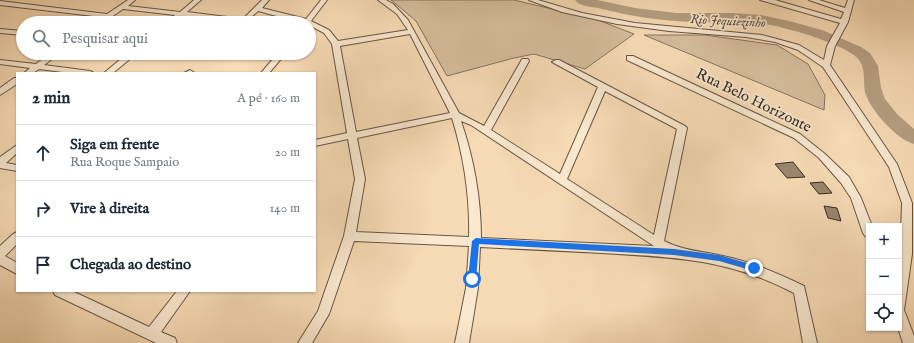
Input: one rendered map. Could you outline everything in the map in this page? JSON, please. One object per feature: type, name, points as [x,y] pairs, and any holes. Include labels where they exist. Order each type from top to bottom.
[{"type":"street","points":[[4,3],[108,16],[132,0]]},
{"type":"street","points":[[178,16],[198,0]]},
{"type":"street","points":[[250,16],[266,0]]},
{"type":"street","points":[[312,16],[324,0]]},
{"type":"street","points":[[381,0],[396,8],[405,18],[455,115],[468,160],[476,241],[469,309],[462,343]]},
{"type":"street","points":[[532,0],[578,13],[621,22],[668,29],[726,33],[766,39],[792,45],[812,55],[826,65],[894,166],[907,203],[906,254],[901,295]]},
{"type":"street","points":[[763,0],[776,1],[844,22]]},
{"type":"street","points":[[812,0],[848,11]]},
{"type":"street","points":[[826,65],[831,46],[844,22],[851,0]]},
{"type":"street","points":[[122,7],[206,16]]},
{"type":"street","points":[[257,9],[284,16]]},
{"type":"street","points":[[305,343],[323,314],[350,236],[360,179],[336,44],[326,30],[316,26]]},
{"type":"street","points":[[0,31],[16,32]]},
{"type":"street","points":[[336,44],[412,32]]},
{"type":"street","name":"Rua Belo Horizonte","points":[[630,58],[797,136],[818,151],[836,169],[856,196],[866,224]]},
{"type":"street","points":[[29,72],[46,60]]},
{"type":"street","points":[[109,72],[124,60]]},
{"type":"street","points":[[266,72],[276,60]]},
{"type":"street","points":[[486,131],[525,61]]},
{"type":"street","points":[[0,62],[81,72]]},
{"type":"street","points":[[556,62],[682,128],[658,243]]},
{"type":"street","points":[[0,92],[16,81]]},
{"type":"street","points":[[562,180],[603,86]]},
{"type":"street","points":[[316,143],[455,115],[486,131],[674,252]]},
{"type":"street","points":[[0,162],[16,149]]},
{"type":"street","points":[[0,165],[16,168]]},
{"type":"street","points":[[350,236],[476,241],[674,252],[719,258],[754,268],[780,279],[800,290],[810,343]]},
{"type":"street","points":[[0,253],[16,238]]},
{"type":"street","points":[[0,259],[16,268]]},
{"type":"street","points":[[61,292],[170,343]]},
{"type":"street","points":[[150,334],[183,292]]},
{"type":"street","points":[[902,322],[910,343]]},
{"type":"shaded area","points":[[391,0],[514,0],[598,20],[634,34],[585,69],[534,54],[447,76],[416,21]]},
{"type":"shaded area","points":[[644,35],[705,35],[777,45],[808,64],[825,95],[824,110]]},
{"type":"building","points":[[793,162],[805,177],[787,178],[775,164]]},
{"type":"building","points":[[823,182],[832,193],[819,194],[810,183]]},
{"type":"building","points":[[824,206],[837,208],[841,221],[828,218]]},
{"type":"waterway","name":"Rio Jequiezinho","points":[[582,0],[649,15],[695,18],[732,17],[761,19],[789,25],[830,38],[860,52],[865,56],[870,66],[874,93],[881,106],[891,118],[914,138]]},
{"type":"route","points":[[472,279],[476,241],[674,252],[719,258],[754,268]]}]
